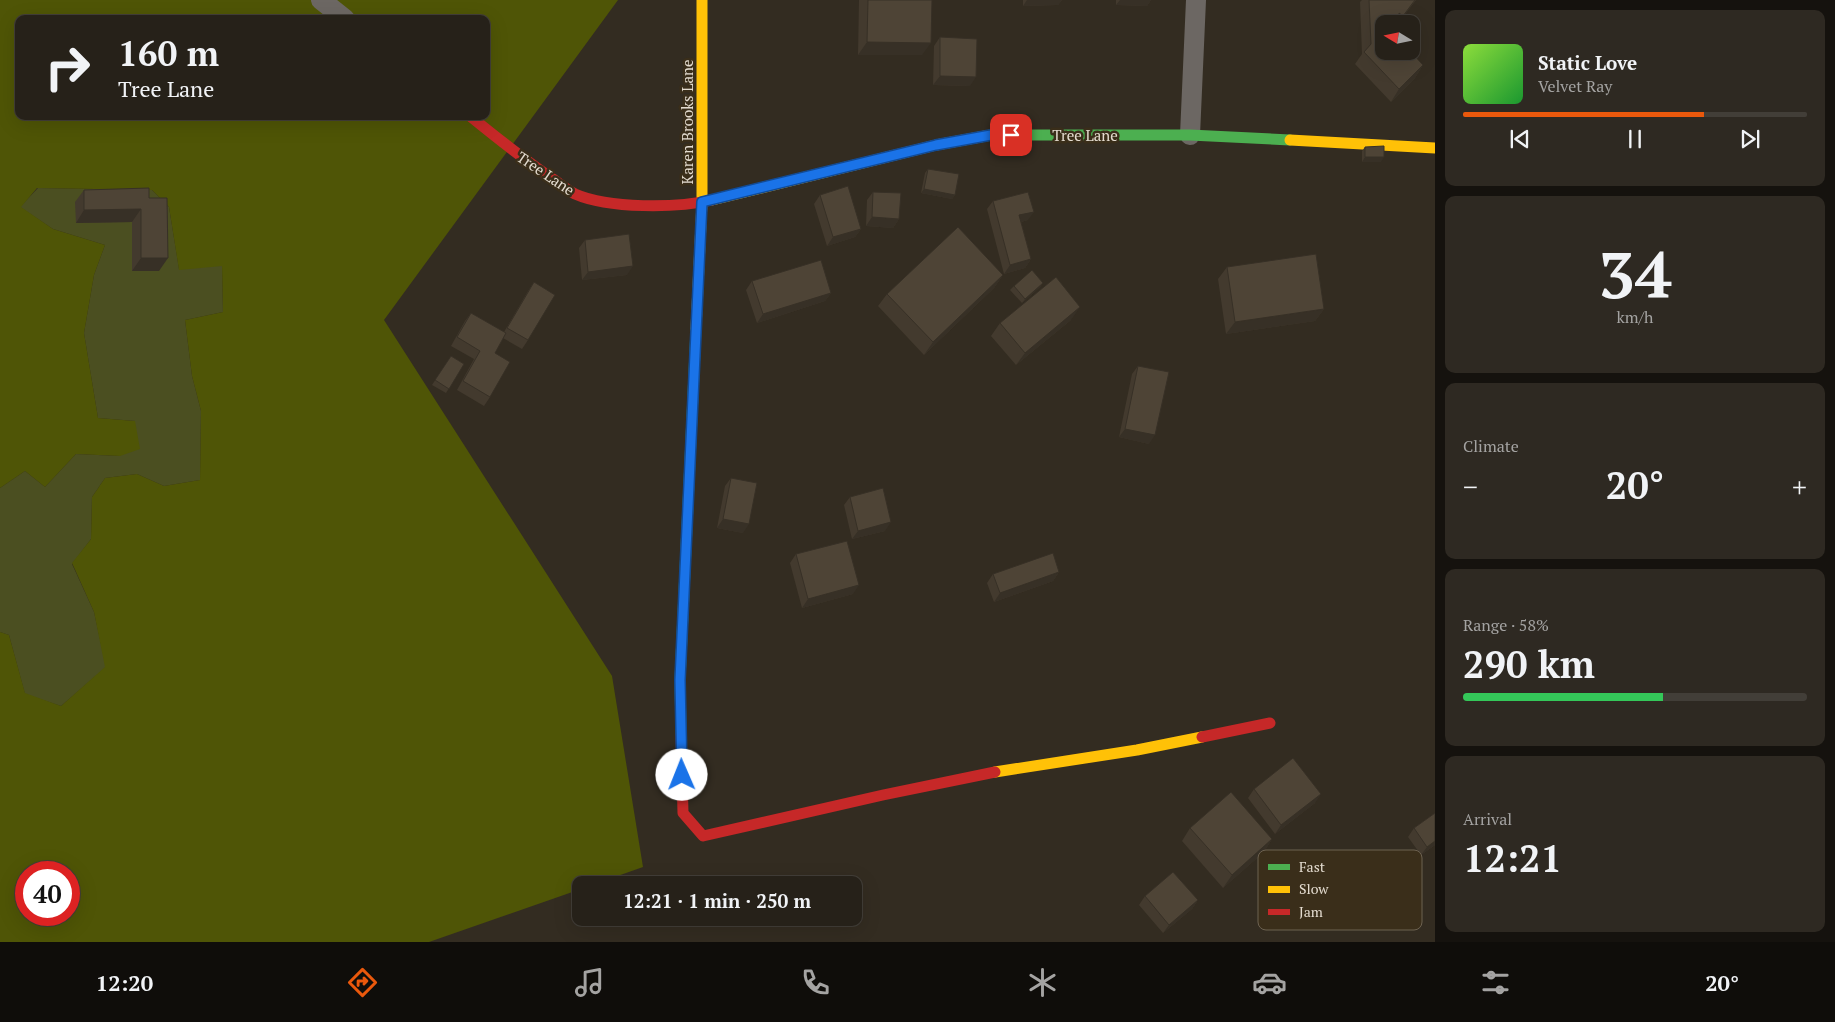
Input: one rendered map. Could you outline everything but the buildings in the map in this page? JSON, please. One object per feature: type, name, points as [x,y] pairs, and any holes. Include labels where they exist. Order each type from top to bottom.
[{"type":"street","points":[[321,0],[340,15]]},
{"type":"street","name":"Karen Brooks Lane","points":[[702,0],[702,202],[680,680],[683,813],[703,836],[1008,769],[1137,750],[1270,723]]},
{"type":"street","points":[[1190,135],[1196,0]]},
{"type":"street","name":"Tree Lane","points":[[475,120],[532,165],[575,194],[602,202],[641,206],[702,202],[936,145],[991,135],[1190,135],[1435,148]]},
{"type":"green space","points":[[0,0],[618,0],[384,320],[612,676],[643,867],[618,876],[572,876],[572,892],[429,942],[0,942],[0,632],[9,635],[25,693],[61,706],[105,667],[94,612],[72,563],[91,539],[92,497],[105,478],[137,474],[164,486],[200,480],[201,411],[192,376],[185,320],[223,312],[222,266],[179,270],[169,207],[152,190],[37,188],[21,207],[53,229],[105,245],[94,275],[84,333],[98,418],[135,421],[140,449],[120,456],[76,454],[45,487],[25,471],[0,488]]},
{"type":"green space","points":[[38,188],[152,190],[169,207],[179,269],[222,265],[223,312],[185,320],[192,376],[201,411],[200,480],[164,486],[137,474],[105,478],[92,497],[91,539],[72,564],[94,612],[106,667],[61,706],[25,694],[9,635],[0,632],[0,488],[25,471],[45,487],[76,454],[120,456],[135,421],[98,418],[84,333],[94,275],[105,245],[53,229],[20,207]]},
{"type":"traffic: fast","points":[[1004,135],[1190,135],[1290,140]]},
{"type":"traffic: fast","points":[[681,734],[680,680],[696,329]]},
{"type":"traffic: slow","points":[[696,329],[702,202],[702,0]]},
{"type":"traffic: slow","points":[[712,200],[936,145],[991,135],[1004,135]]},
{"type":"traffic: slow","points":[[1290,140],[1435,148]]},
{"type":"traffic: slow","points":[[995,772],[1137,750],[1202,737]]},
{"type":"traffic: jam","points":[[475,120],[521,157],[566,189],[589,199],[643,206],[681,205],[712,200]]},
{"type":"traffic: jam","points":[[1202,737],[1270,723]]},
{"type":"traffic: jam","points":[[681,734],[683,813],[703,836],[883,795],[995,772]]},
{"type":"route","points":[[682,775],[680,680],[702,202],[936,145],[991,135],[1011,135]]}]
